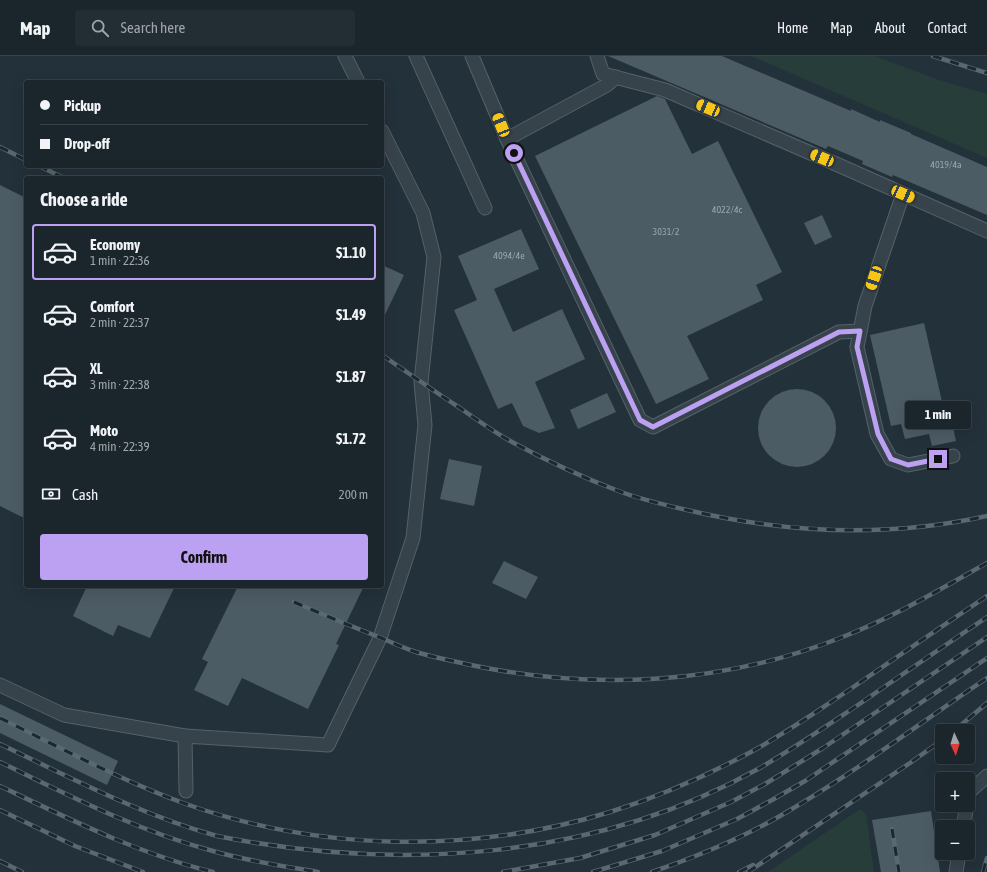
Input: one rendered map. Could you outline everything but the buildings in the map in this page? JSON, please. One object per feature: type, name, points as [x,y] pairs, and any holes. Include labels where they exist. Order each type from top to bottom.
[{"type":"lane","points":[[345,56],[357,80]]},
{"type":"lane","points":[[416,56],[485,208]]},
{"type":"lane","points":[[472,56],[507,139],[640,420],[653,427],[839,332],[860,331]]},
{"type":"lane","points":[[597,56],[603,74],[665,90],[987,231]]},
{"type":"lane","points":[[507,139],[607,85],[616,77]]},
{"type":"lane","points":[[0,685],[64,715],[185,736],[328,745],[380,638],[413,538],[425,425],[421,382],[434,257],[423,213],[384,135]]},
{"type":"lane","points":[[903,194],[865,306],[857,347],[878,434],[891,459],[908,465],[953,456]]},
{"type":"lane","points":[[185,736],[186,791]]},
{"type":"lane","points":[[975,786],[987,776]]},
{"type":"lane","points":[[956,872],[958,860]]},
{"type":"green space","points":[[751,56],[875,56],[939,80],[987,94],[987,158]]},
{"type":"green space","points":[[860,809],[866,814],[874,872],[768,872]]},
{"type":"railway","points":[[933,56],[987,73]]},
{"type":"railway","points":[[0,147],[24,159]]},
{"type":"railway","points":[[43,168],[60,176]]},
{"type":"railway","points":[[384,356],[512,442],[593,481],[621,492],[654,502],[724,518],[761,524],[837,530],[912,528],[987,516]]},
{"type":"railway","points":[[294,602],[411,650],[466,664],[513,673],[560,678],[608,680],[655,679],[702,674],[749,666],[795,654],[840,638],[897,613],[987,563]]},
{"type":"railway","points":[[0,718],[92,764],[162,795],[237,820],[290,831],[343,839],[397,842],[451,841],[505,835],[558,826],[610,812],[663,793],[732,762],[762,746],[799,723],[987,596]]},
{"type":"railway","points":[[0,744],[80,783],[134,807],[161,818],[217,836],[286,847],[355,854],[425,855],[494,850],[563,840],[630,823],[695,799],[758,769],[784,754],[987,617]]},
{"type":"railway","points":[[503,872],[580,858],[655,835],[731,802],[765,784],[823,748],[987,637]]},
{"type":"railway","points":[[593,872],[662,851],[737,819],[772,800],[805,781],[987,658]]},
{"type":"railway","points":[[652,872],[718,847],[780,816],[833,784],[987,678]]},
{"type":"railway","points":[[962,724],[987,703]]},
{"type":"railway","points":[[748,872],[935,745]]},
{"type":"railway","points":[[0,762],[105,812],[185,843],[239,858],[318,872]]},
{"type":"railway","points":[[0,786],[131,846],[158,856],[213,872]]},
{"type":"railway","points":[[0,810],[75,846],[143,872]]},
{"type":"railway","points":[[892,829],[899,872]]},
{"type":"railway","points":[[983,872],[987,858]]},
{"type":"railway","points":[[0,861],[22,872]]},
{"type":"railway","points":[[739,872],[753,865]]},
{"type":"route","points":[[514,153],[640,420],[653,427],[839,332],[860,331],[857,347],[878,434],[891,459],[908,465],[938,459]]}]
